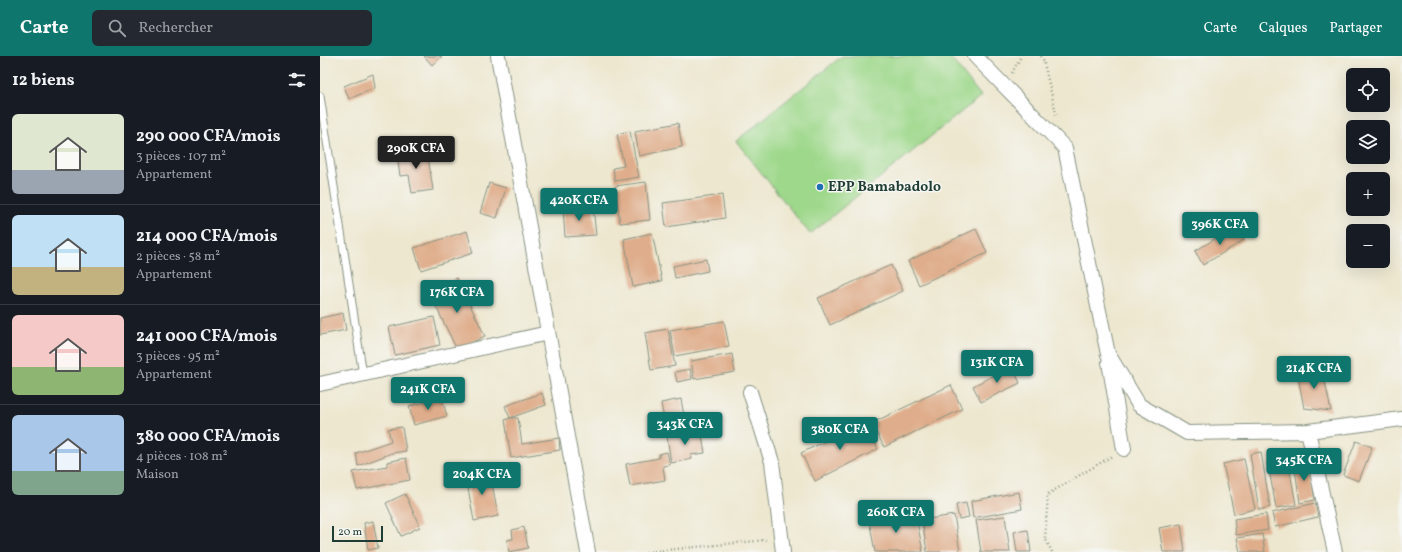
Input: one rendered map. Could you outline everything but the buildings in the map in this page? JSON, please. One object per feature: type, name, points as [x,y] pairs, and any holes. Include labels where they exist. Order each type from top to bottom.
[{"type":"street","points":[[498,56],[588,552]]},
{"type":"street","points":[[975,56],[1065,148],[1108,354],[1124,449]]},
{"type":"street","points":[[320,384],[548,333]]},
{"type":"street","points":[[1108,354],[1139,405],[1187,433],[1308,431],[1402,419]]},
{"type":"street","points":[[750,392],[772,462],[782,545]]},
{"type":"street","points":[[1308,431],[1335,552]]},
{"type":"lane","points":[[320,96],[363,375]]},
{"type":"path","points":[[1041,56],[1058,118]]},
{"type":"path","points":[[1052,552],[1045,538],[1048,494],[1124,449]]},
{"type":"path","points":[[646,552],[782,545]]},
{"type":"green space","name":"EPP Bamabadolo","points":[[842,56],[949,56],[981,96],[810,234],[736,141]]},
{"type":"place","name":"EPP Bamabadolo","points":[[820,187]]}]
